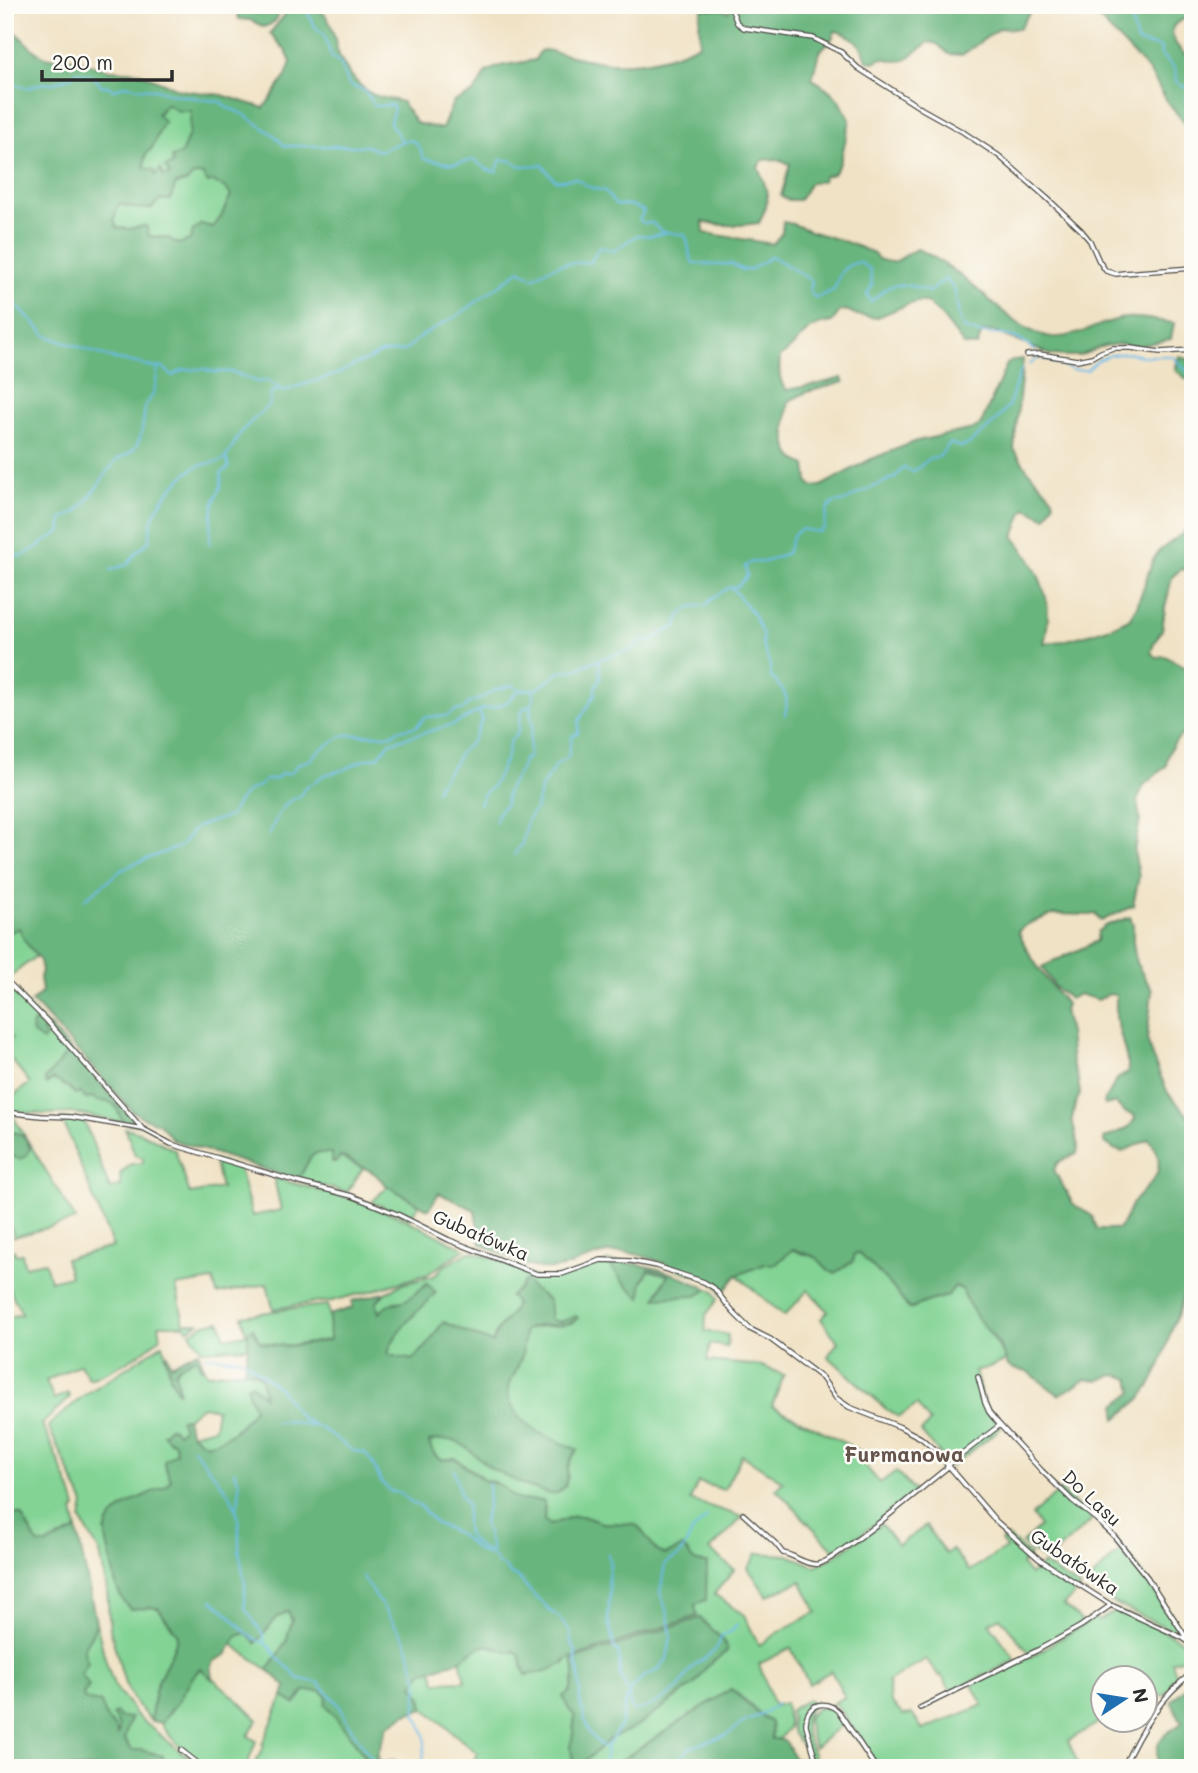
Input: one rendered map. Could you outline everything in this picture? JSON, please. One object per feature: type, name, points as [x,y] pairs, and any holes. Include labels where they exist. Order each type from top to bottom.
[{"type":"street","points":[[730,5],[737,23],[744,28],[813,38],[833,47],[858,68],[999,156],[1081,230],[1106,271],[1124,274],[1193,268]]},
{"type":"street","points":[[1027,355],[1039,354],[1077,360],[1113,348],[1160,352],[1193,350]]},
{"type":"street","name":"Gubałówka","points":[[5,979],[47,1021],[143,1129]]},
{"type":"street","name":"Gubałówka","points":[[8,1113],[71,1116],[143,1129],[171,1144],[352,1196],[397,1214],[449,1240],[537,1274],[562,1275],[601,1260],[631,1261],[656,1266],[704,1282],[714,1288],[750,1329],[770,1339],[822,1378],[836,1398],[849,1408],[921,1438],[935,1450],[981,1506],[1039,1559],[1111,1605],[1193,1645]]},
{"type":"street","name":"Do Lasu","points":[[978,1377],[989,1412],[1042,1471],[1096,1519],[1130,1555],[1188,1641]]},
{"type":"street","points":[[743,1514],[783,1553],[816,1564],[825,1562],[866,1533],[1000,1425]]},
{"type":"street","points":[[920,1708],[1036,1651],[1081,1626],[1111,1605]]},
{"type":"street","points":[[1123,1768],[1155,1710],[1171,1690],[1193,1672]]},
{"type":"street","points":[[818,1768],[806,1718],[814,1707],[826,1704],[832,1705],[839,1712],[876,1768]]},
{"type":"street","points":[[181,1750],[204,1768]]},
{"type":"green space","points":[[235,5],[280,5],[276,19],[264,27],[250,20],[239,19]]},
{"type":"green space","points":[[287,5],[308,5],[319,9],[330,22],[342,61],[360,85],[374,95],[402,102],[416,123],[442,129],[453,102],[474,93],[486,72],[500,66],[535,60],[540,51],[545,50],[610,63],[644,62],[667,57],[699,44],[699,19],[702,9],[729,12],[733,5],[1028,5],[1031,10],[1019,29],[1000,28],[962,55],[949,54],[937,44],[929,42],[905,60],[882,58],[874,62],[867,61],[856,41],[835,31],[832,39],[819,52],[812,79],[835,96],[850,121],[840,163],[833,174],[824,176],[823,181],[810,183],[799,200],[788,200],[781,196],[790,164],[774,159],[763,160],[758,167],[767,200],[759,223],[731,225],[703,222],[704,233],[773,244],[782,233],[783,222],[793,224],[846,242],[874,253],[878,259],[891,262],[917,249],[955,272],[1017,323],[1052,337],[1080,333],[1125,318],[1174,323],[1171,339],[1139,346],[1104,346],[1079,356],[1068,356],[1051,355],[993,331],[982,332],[977,346],[964,345],[940,314],[926,302],[906,305],[876,318],[841,310],[832,322],[815,327],[803,335],[780,357],[779,366],[780,378],[786,390],[842,378],[844,382],[807,392],[789,401],[786,440],[795,459],[806,465],[808,482],[813,487],[821,486],[871,459],[917,441],[973,429],[981,424],[1007,364],[1023,359],[1014,449],[1054,502],[1046,518],[1026,508],[1014,537],[1035,568],[1044,591],[1048,615],[1044,643],[1089,634],[1129,619],[1137,606],[1153,560],[1159,551],[1182,534],[1193,520],[1193,571],[1181,569],[1172,577],[1162,630],[1151,653],[1157,657],[1165,656],[1193,672],[1193,726],[1174,743],[1166,766],[1144,785],[1137,801],[1140,820],[1134,851],[1139,876],[1133,906],[1101,921],[1096,914],[1054,914],[1030,923],[1018,931],[1039,969],[1066,1004],[1064,1010],[1072,1063],[1080,1094],[1072,1119],[1078,1145],[1077,1153],[1057,1163],[1054,1170],[1073,1204],[1092,1216],[1097,1229],[1118,1229],[1121,1226],[1135,1200],[1157,1174],[1159,1161],[1149,1139],[1122,1152],[1104,1142],[1104,1139],[1129,1127],[1135,1119],[1134,1115],[1125,1112],[1115,1103],[1105,1105],[1104,1102],[1117,1079],[1128,1073],[1116,1017],[1116,995],[1109,994],[1098,1000],[1079,994],[1070,999],[1055,987],[1042,967],[1097,941],[1098,931],[1130,917],[1136,963],[1152,990],[1147,1039],[1152,1057],[1168,1093],[1193,1121],[1193,1269],[1185,1285],[1180,1310],[1161,1364],[1151,1384],[1140,1399],[1116,1419],[1116,1405],[1133,1392],[1130,1379],[1118,1375],[1100,1380],[1087,1379],[1059,1395],[1028,1372],[1008,1366],[1001,1347],[979,1320],[962,1289],[955,1286],[947,1296],[909,1309],[890,1284],[859,1253],[855,1254],[853,1261],[835,1273],[829,1271],[816,1257],[793,1249],[776,1264],[765,1264],[737,1275],[722,1294],[716,1285],[706,1279],[628,1253],[608,1253],[561,1268],[537,1268],[480,1243],[475,1210],[439,1193],[429,1209],[386,1185],[374,1173],[345,1158],[340,1157],[336,1162],[332,1162],[332,1153],[316,1153],[310,1158],[298,1180],[173,1140],[160,1124],[131,1110],[31,1002],[42,992],[40,961],[19,928],[5,935],[5,11],[11,28],[36,52],[48,58],[69,58],[109,70],[138,72],[180,90],[222,95],[264,108],[286,76],[291,62],[286,51],[270,33],[284,16]],"holes":[[[166,104],[178,111],[191,111],[189,134],[181,154],[172,157],[173,164],[165,167],[170,175],[163,176],[161,169],[155,175],[154,170],[144,168],[146,154],[152,148],[164,121],[157,114]],[[202,174],[208,183],[213,181],[231,195],[213,227],[201,224],[193,231],[190,240],[178,244],[168,238],[149,236],[146,226],[117,228],[114,219],[119,204],[140,209],[152,208],[159,200],[170,200],[176,184]]]},
{"type":"green space","points":[[1086,5],[1193,5],[1193,15],[1177,23],[1172,32],[1178,46],[1193,61],[1193,133],[1169,104],[1149,71]]},
{"type":"green space","points":[[167,104],[191,111],[191,117],[184,150],[173,166],[171,175],[163,176],[161,169],[155,175],[144,168],[146,153],[152,148],[157,115]]},
{"type":"green space","points":[[202,174],[226,188],[231,195],[213,227],[193,231],[190,240],[178,244],[168,238],[149,236],[145,226],[117,228],[114,219],[118,204],[128,206],[159,200],[176,184]]},
{"type":"green space","points":[[1179,356],[1193,361],[1193,384],[1175,370]]},
{"type":"green space","points":[[19,927],[36,956],[7,979],[5,935]]},
{"type":"green space","points":[[5,984],[12,995],[16,992],[39,1018],[32,1025],[43,1031],[46,1029],[67,1052],[45,1078],[46,1084],[53,1079],[75,1094],[110,1102],[126,1123],[74,1113],[5,1111],[5,1097],[8,1100],[30,1083],[5,1052],[5,1044],[12,1038],[5,1029]]},
{"type":"green space","points":[[39,1018],[138,1125],[125,1123],[112,1103],[98,1101],[92,1097],[86,1099],[53,1079],[46,1084],[45,1078],[67,1052],[46,1029],[43,1031],[46,1037],[43,1041],[33,1034],[32,1025]]},
{"type":"green space","points":[[12,1115],[76,1220],[14,1237],[5,1214],[5,1119],[7,1121]]},
{"type":"green space","points":[[62,1119],[84,1121],[110,1189],[121,1186],[120,1174],[131,1164],[143,1163],[143,1158],[135,1155],[125,1128],[140,1132],[175,1150],[190,1194],[221,1188],[214,1160],[239,1168],[252,1216],[281,1210],[274,1178],[359,1201],[407,1220],[465,1249],[428,1274],[328,1302],[273,1309],[267,1284],[217,1294],[213,1280],[176,1286],[184,1323],[199,1323],[188,1330],[184,1325],[159,1325],[161,1337],[153,1344],[127,1362],[98,1376],[89,1379],[80,1364],[46,1381],[54,1399],[68,1393],[70,1397],[42,1424],[70,1488],[76,1508],[73,1511],[77,1530],[47,1544],[37,1544],[21,1515],[7,1513],[5,1510],[5,1318],[22,1314],[5,1281],[5,1258],[14,1250],[16,1255],[22,1254],[25,1266],[45,1262],[50,1281],[70,1276],[65,1259],[113,1247]]},
{"type":"green space","points":[[15,1132],[24,1136],[30,1148],[26,1156],[20,1159],[13,1157],[9,1150],[10,1134]]},
{"type":"green space","points":[[316,1152],[332,1153],[336,1161],[340,1157],[363,1168],[347,1192],[298,1180]]},
{"type":"green space","points":[[388,1186],[419,1205],[410,1218],[372,1202]]},
{"type":"green space","points":[[793,1249],[816,1257],[835,1273],[859,1253],[890,1284],[909,1309],[947,1296],[955,1286],[962,1289],[1006,1361],[975,1372],[984,1403],[1001,1428],[951,1467],[921,1432],[930,1422],[917,1405],[899,1417],[886,1409],[828,1356],[838,1342],[821,1319],[828,1311],[808,1290],[784,1316],[737,1275],[765,1264],[776,1264]]},
{"type":"green space","points":[[471,1251],[509,1264],[537,1278],[552,1278],[608,1262],[622,1281],[641,1298],[641,1282],[649,1270],[668,1275],[658,1292],[696,1296],[708,1289],[713,1291],[718,1299],[706,1315],[705,1331],[728,1335],[727,1347],[710,1344],[707,1361],[762,1366],[784,1375],[772,1406],[864,1454],[859,1459],[880,1483],[896,1471],[915,1491],[836,1552],[776,1489],[783,1482],[742,1455],[724,1490],[698,1482],[690,1500],[743,1517],[710,1550],[734,1570],[714,1594],[744,1615],[759,1645],[817,1612],[801,1581],[767,1596],[748,1568],[757,1553],[788,1555],[815,1566],[834,1557],[881,1524],[898,1545],[926,1526],[946,1554],[952,1549],[969,1571],[1006,1548],[1001,1541],[1007,1536],[1030,1555],[1021,1564],[1030,1575],[1043,1564],[1081,1588],[1064,1605],[1084,1623],[1029,1653],[1000,1617],[989,1623],[1016,1660],[951,1691],[926,1659],[888,1682],[890,1702],[903,1715],[912,1714],[923,1730],[983,1705],[972,1685],[1032,1656],[1095,1618],[1098,1621],[1117,1610],[1181,1640],[1193,1648],[1193,1655],[1172,1662],[1178,1680],[1164,1695],[1160,1696],[1160,1664],[1090,1664],[1090,1728],[1068,1741],[1080,1768],[879,1768],[840,1709],[833,1703],[845,1697],[831,1671],[809,1684],[791,1648],[759,1664],[774,1706],[785,1703],[789,1727],[779,1739],[772,1740],[771,1722],[731,1689],[609,1768],[577,1768],[611,1738],[643,1722],[693,1685],[707,1666],[727,1651],[724,1641],[700,1618],[575,1670],[568,1708],[575,1716],[571,1749],[574,1768],[468,1768],[478,1754],[424,1708],[422,1698],[413,1685],[422,1672],[432,1670],[436,1682],[465,1681],[460,1659],[480,1646],[489,1645],[520,1654],[523,1670],[564,1664],[567,1659],[696,1616],[695,1604],[699,1602],[706,1563],[694,1561],[687,1551],[673,1551],[665,1555],[657,1551],[632,1524],[602,1523],[582,1516],[550,1525],[544,1521],[543,1501],[520,1500],[509,1495],[494,1482],[483,1480],[455,1458],[441,1460],[435,1455],[429,1442],[444,1438],[465,1445],[491,1467],[528,1487],[548,1494],[557,1493],[565,1486],[573,1447],[549,1439],[531,1428],[515,1411],[508,1397],[509,1383],[522,1352],[525,1330],[575,1322],[550,1321],[549,1301],[531,1287],[519,1289],[510,1296],[516,1304],[492,1343],[443,1322],[427,1346],[412,1360],[388,1355],[400,1330],[435,1293],[427,1284],[406,1301],[394,1302],[378,1314],[376,1303],[385,1293],[402,1284],[434,1276],[444,1266]]},
{"type":"green space","points":[[608,1262],[660,1270],[708,1289],[696,1296],[656,1298],[668,1275],[649,1270],[642,1282],[641,1298],[622,1281]]},
{"type":"green space","points":[[525,1280],[549,1301],[551,1320],[561,1322],[576,1316],[578,1318],[568,1323],[536,1326],[525,1330],[522,1356],[509,1383],[508,1396],[520,1418],[537,1432],[578,1450],[570,1462],[564,1487],[552,1494],[525,1485],[491,1468],[457,1442],[429,1442],[432,1450],[441,1460],[455,1458],[482,1479],[501,1485],[515,1498],[544,1501],[544,1520],[550,1525],[582,1516],[602,1523],[632,1524],[638,1526],[657,1551],[665,1555],[683,1547],[695,1561],[707,1563],[706,1600],[695,1604],[697,1616],[567,1659],[554,1668],[537,1673],[526,1675],[519,1654],[514,1651],[506,1652],[489,1645],[480,1647],[454,1663],[422,1672],[413,1685],[422,1698],[424,1708],[406,1714],[387,1727],[377,1756],[382,1764],[394,1760],[397,1768],[371,1768],[325,1703],[327,1697],[322,1691],[304,1691],[295,1704],[283,1696],[286,1686],[268,1670],[286,1642],[292,1620],[288,1611],[276,1618],[256,1643],[246,1633],[237,1636],[226,1655],[214,1661],[212,1679],[200,1668],[161,1723],[151,1721],[156,1687],[178,1635],[158,1608],[130,1609],[122,1599],[107,1544],[107,1526],[115,1514],[136,1500],[164,1487],[171,1480],[164,1464],[165,1460],[176,1453],[175,1443],[163,1434],[169,1427],[177,1433],[183,1429],[180,1420],[186,1419],[191,1434],[206,1444],[213,1442],[234,1431],[254,1408],[247,1386],[251,1383],[264,1397],[262,1378],[255,1371],[244,1371],[248,1331],[253,1328],[259,1341],[277,1345],[330,1340],[329,1315],[352,1308],[352,1301],[384,1293],[376,1303],[379,1313],[387,1306],[405,1300],[427,1284],[436,1292],[400,1330],[388,1355],[412,1360],[427,1346],[443,1322],[492,1343],[516,1304],[510,1296]]},
{"type":"green space","points":[[328,1305],[331,1339],[322,1341],[277,1345],[259,1341],[253,1328],[248,1331],[248,1347],[203,1350],[190,1333],[205,1324],[220,1321],[225,1338],[246,1334],[242,1316]]},
{"type":"green space","points":[[163,1344],[169,1367],[196,1353],[207,1374],[243,1371],[256,1374],[262,1378],[264,1398],[251,1383],[248,1393],[254,1408],[234,1431],[221,1440],[206,1444],[191,1434],[214,1428],[217,1409],[202,1406],[186,1419],[180,1420],[184,1429],[167,1439],[175,1443],[176,1453],[164,1464],[171,1480],[167,1486],[141,1497],[105,1531],[116,1586],[143,1609],[153,1606],[158,1608],[178,1635],[156,1687],[151,1721],[136,1704],[125,1684],[110,1629],[107,1590],[100,1553],[81,1520],[84,1504],[48,1426],[83,1396]]},
{"type":"green space","points":[[198,1351],[204,1367],[201,1368],[196,1357],[179,1366],[175,1372],[178,1392],[171,1379],[165,1355],[167,1354],[171,1365]]},
{"type":"green space","points":[[1060,1490],[1093,1519],[1047,1560],[1022,1543],[1040,1527],[1032,1515]]},
{"type":"green space","points":[[5,1510],[7,1513],[21,1515],[38,1544],[47,1544],[77,1530],[96,1622],[84,1651],[88,1663],[81,1674],[89,1686],[83,1694],[84,1699],[101,1703],[118,1736],[119,1727],[113,1715],[116,1713],[120,1717],[131,1718],[124,1739],[132,1750],[163,1756],[164,1768],[5,1768]]},
{"type":"green space","points":[[1122,1549],[1138,1567],[1184,1636],[1114,1603],[1085,1585]]},
{"type":"green space","points":[[288,1611],[292,1620],[286,1642],[268,1670],[232,1644],[237,1636],[246,1633],[256,1643],[276,1618]]},
{"type":"green space","points":[[700,1618],[724,1641],[727,1651],[707,1666],[693,1685],[643,1722],[611,1738],[574,1768],[571,1749],[575,1716],[563,1696],[569,1693],[573,1680],[572,1660]]},
{"type":"green space","points":[[96,1622],[113,1682],[134,1714],[201,1768],[164,1768],[164,1762],[154,1753],[132,1750],[119,1727],[118,1738],[101,1703],[84,1699],[83,1695],[89,1686],[81,1674],[88,1663],[84,1651]]},
{"type":"green space","points":[[201,1668],[258,1720],[248,1736],[256,1741],[246,1768],[206,1766],[180,1747],[161,1723]]},
{"type":"green space","points":[[1193,1681],[1193,1768],[1151,1768],[1157,1760],[1160,1741],[1182,1723],[1171,1701]]},
{"type":"green space","points":[[731,1689],[771,1722],[772,1739],[786,1743],[797,1761],[807,1768],[609,1768]]},
{"type":"green space","points":[[304,1691],[322,1691],[327,1697],[371,1768],[254,1768],[283,1696],[295,1704]]},
{"type":"green space","points":[[808,1700],[815,1705],[805,1716],[805,1731],[815,1765],[792,1731],[790,1710]]},
{"type":"green space","points":[[827,1707],[837,1713],[844,1723],[814,1748],[808,1716],[818,1708]]},
{"type":"waterway","points":[[302,5],[316,28],[324,34],[331,56],[341,64],[349,85],[365,91],[375,106],[392,105],[394,108],[390,123],[402,141],[411,140],[419,146],[424,159],[453,164],[474,160],[486,169],[496,172],[501,159],[521,166],[542,165],[554,179],[575,178],[591,188],[605,191],[616,205],[630,205],[644,211],[639,220],[644,223],[652,223],[661,231],[685,235],[693,263],[731,264],[743,270],[750,270],[772,256],[812,281],[810,292],[816,298],[834,290],[842,271],[859,262],[870,269],[872,285],[867,295],[871,302],[894,285],[907,285],[930,292],[945,279],[954,288],[963,328],[978,333],[1012,337],[1035,351]]},
{"type":"waterway","points":[[1109,5],[1131,19],[1137,42],[1161,48],[1161,55],[1175,69],[1176,81],[1193,91]]},
{"type":"waterway","points":[[9,83],[27,88],[54,83],[76,72],[94,77],[102,86],[113,90],[125,85],[221,102],[274,135],[285,146],[366,146],[379,151],[401,142]]},
{"type":"waterway","points":[[1192,92],[1185,97],[1193,113]]},
{"type":"waterway","points":[[5,294],[47,336],[117,360],[155,368],[163,367],[172,376],[183,370],[232,372],[258,382],[267,380],[283,391],[338,374],[382,353],[404,351],[423,335],[460,314],[520,270],[534,278],[561,264],[591,262],[599,247],[614,251],[637,235],[665,233]]},
{"type":"waterway","points":[[1029,364],[1040,357],[1073,370],[1087,370],[1098,360],[1111,355],[1128,353],[1172,356],[1193,379]]},
{"type":"waterway","points":[[5,558],[9,554],[23,556],[60,532],[62,518],[78,510],[116,461],[134,449],[141,435],[146,406],[154,391],[158,368]]},
{"type":"waterway","points":[[269,835],[283,807],[324,775],[378,757],[391,742],[454,724],[483,709],[507,702],[519,690],[539,688],[559,672],[578,669],[591,662],[633,649],[641,642],[654,640],[662,633],[677,627],[679,616],[690,607],[706,605],[728,588],[738,586],[747,576],[745,566],[787,553],[793,535],[801,529],[819,532],[824,528],[827,510],[833,503],[846,501],[895,477],[904,467],[913,472],[929,459],[940,456],[950,443],[960,447],[969,444],[996,421],[1009,405],[1022,368]]},
{"type":"waterway","points":[[111,570],[128,564],[149,541],[155,513],[178,482],[198,466],[224,459],[242,431],[270,404],[271,392],[281,390]]},
{"type":"waterway","points":[[210,544],[215,498],[220,487],[221,474],[229,467],[226,458]]},
{"type":"waterway","points":[[731,587],[753,614],[763,635],[762,643],[770,665],[770,675],[786,697],[785,715]]},
{"type":"waterway","points":[[514,855],[522,843],[527,820],[536,808],[547,778],[556,765],[568,757],[572,736],[578,733],[579,721],[595,694],[595,687],[600,679],[599,660]]},
{"type":"waterway","points":[[85,899],[120,871],[181,846],[194,829],[230,816],[241,798],[249,791],[265,780],[291,773],[298,764],[310,760],[318,751],[344,735],[392,735],[398,730],[416,727],[425,717],[447,716],[456,710],[462,710],[469,703],[495,690],[513,685],[518,689]]},
{"type":"waterway","points":[[496,822],[497,814],[506,804],[508,791],[523,760],[529,757],[533,690]]},
{"type":"waterway","points":[[479,804],[483,795],[492,787],[507,756],[510,741],[518,733],[521,713],[525,707],[532,706]]},
{"type":"waterway","points":[[436,791],[460,752],[471,743],[482,720],[480,713]]},
{"type":"waterway","points":[[205,1356],[243,1359],[279,1388],[301,1418],[327,1432],[353,1451],[365,1453],[381,1482],[392,1492],[401,1493],[413,1504],[420,1506],[435,1523],[459,1534],[477,1550],[495,1558],[497,1564],[519,1578],[536,1598],[559,1617],[570,1631],[576,1652],[580,1702],[589,1733],[606,1748]]},
{"type":"waterway","points":[[276,1422],[290,1421],[313,1426]]},
{"type":"waterway","points":[[193,1448],[230,1495],[236,1509]]},
{"type":"waterway","points":[[454,1470],[461,1497],[467,1505],[467,1534],[474,1543],[488,1552]]},
{"type":"waterway","points":[[234,1471],[239,1482],[236,1509],[245,1584],[245,1608],[264,1636],[265,1643],[297,1678],[319,1683],[339,1705],[378,1768]]},
{"type":"waterway","points":[[489,1484],[484,1523],[491,1554]]},
{"type":"waterway","points":[[629,1692],[643,1677],[658,1670],[667,1659],[671,1636],[668,1614],[660,1593],[665,1564],[680,1555],[693,1531],[707,1517]]},
{"type":"waterway","points":[[608,1554],[608,1618],[614,1647],[619,1653],[620,1676],[634,1710],[654,1704],[674,1691],[692,1668],[714,1651],[721,1636],[732,1631],[737,1624]]},
{"type":"waterway","points":[[362,1576],[407,1643],[419,1685],[415,1714],[423,1728],[425,1740],[421,1768]]},
{"type":"waterway","points":[[212,1600],[247,1633],[264,1643]]},
{"type":"waterway","points":[[604,1768],[606,1748],[621,1725],[627,1697]]},
{"type":"waterway","points":[[665,1768],[691,1747],[729,1734],[742,1723],[765,1713],[777,1704]]},
{"type":"waterway","points":[[792,1768],[800,1759]]},
{"type":"district","name":"Furmanowa","points":[[904,1455]]}]
